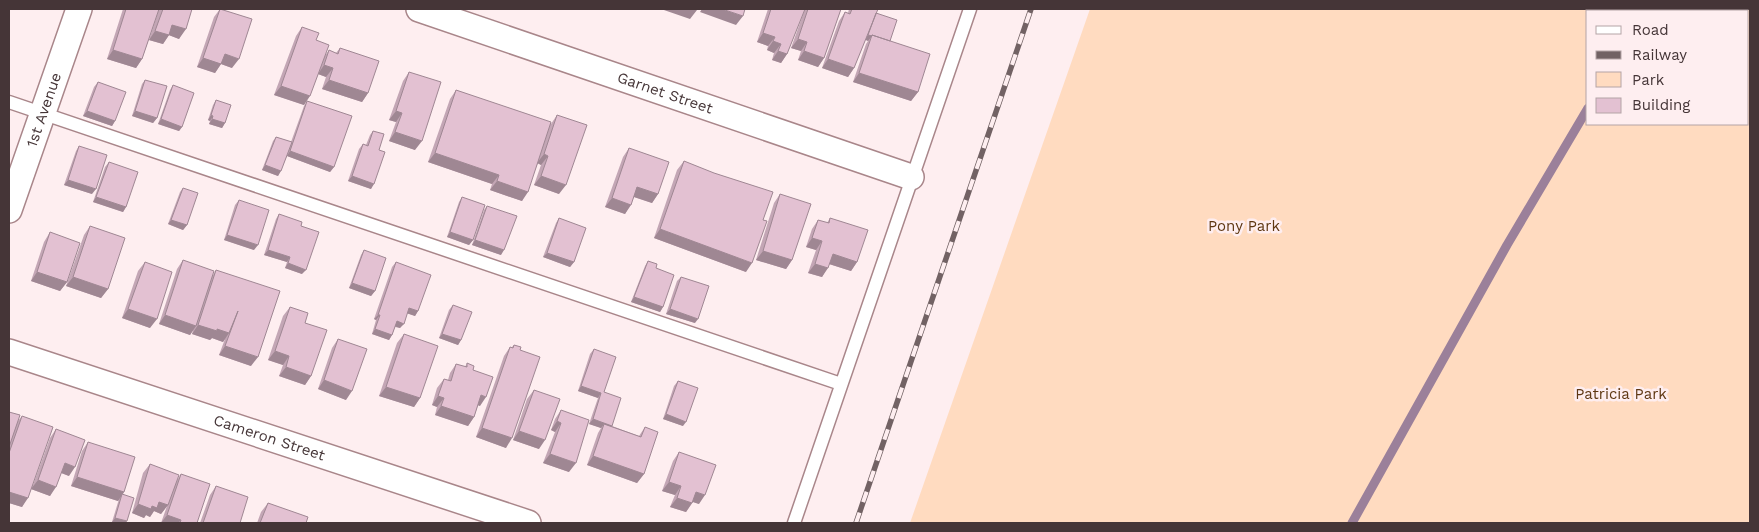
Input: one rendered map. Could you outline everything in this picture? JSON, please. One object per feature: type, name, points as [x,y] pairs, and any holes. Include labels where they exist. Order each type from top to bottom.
[{"type":"street","name":"1st Avenue","points":[[9,210],[79,9]]},
{"type":"street","name":"Garnet Street","points":[[419,9],[911,178]]},
{"type":"street","name":"Cameron Street","points":[[9,352],[528,523]]},
{"type":"lane","points":[[794,523],[970,9]]},
{"type":"lane","points":[[9,102],[841,384]]},
{"type":"green space","name":"Pony Park","points":[[1090,9],[1750,9],[1750,523],[910,523]]},
{"type":"building","points":[[126,9],[159,9],[142,59],[113,50]]},
{"type":"building","points":[[163,9],[192,9],[186,29],[172,25],[169,35],[155,31]]},
{"type":"building","points":[[220,9],[252,19],[239,59],[225,54],[221,64],[203,58]]},
{"type":"building","points":[[722,9],[745,9],[743,16]]},
{"type":"building","points":[[771,9],[805,9],[787,54],[778,51],[781,44],[773,41],[775,37],[763,33]]},
{"type":"building","points":[[808,9],[841,9],[824,58],[804,51],[807,42],[798,39]]},
{"type":"building","points":[[852,9],[878,9],[854,68],[828,59],[845,12],[850,14]]},
{"type":"building","points":[[876,13],[897,20],[890,41],[868,35]]},
{"type":"building","points":[[302,27],[319,33],[316,40],[329,45],[310,96],[281,86]]},
{"type":"building","points":[[872,35],[930,54],[918,92],[859,73]]},
{"type":"building","points":[[340,48],[379,61],[368,93],[329,80],[333,68],[324,65],[329,50],[338,54]]},
{"type":"building","points":[[409,72],[441,82],[422,141],[395,132],[402,113],[396,111]]},
{"type":"building","points":[[145,80],[167,86],[157,118],[135,111]]},
{"type":"building","points":[[98,82],[126,92],[115,121],[87,111]]},
{"type":"building","points":[[173,85],[194,93],[182,127],[161,119]]},
{"type":"building","points":[[456,90],[551,122],[528,192],[497,181],[499,175],[435,153]]},
{"type":"building","points":[[216,100],[231,105],[225,123],[212,119],[213,116],[211,115]]},
{"type":"building","points":[[307,101],[352,116],[334,167],[290,151]]},
{"type":"building","points":[[557,115],[587,125],[566,185],[541,176],[548,156],[544,154]]},
{"type":"building","points":[[373,131],[384,134],[379,150],[385,152],[374,184],[352,176],[363,144],[368,146]]},
{"type":"building","points":[[276,137],[292,142],[281,171],[265,165]]},
{"type":"building","points":[[79,146],[107,155],[96,189],[68,180]]},
{"type":"building","points":[[629,148],[669,162],[658,194],[637,187],[631,205],[612,198]]},
{"type":"building","points":[[684,161],[773,192],[763,220],[767,221],[752,263],[660,229]]},
{"type":"building","points":[[109,162],[138,172],[126,207],[96,197]]},
{"type":"building","points":[[183,188],[198,193],[187,225],[171,220]]},
{"type":"building","points":[[780,194],[811,204],[792,260],[763,251]]},
{"type":"building","points":[[462,197],[485,205],[473,240],[450,232]]},
{"type":"building","points":[[239,200],[269,210],[258,245],[227,235]]},
{"type":"building","points":[[487,206],[517,216],[504,250],[475,240]]},
{"type":"building","points":[[279,214],[302,222],[301,226],[319,232],[306,270],[288,263],[290,257],[268,250]]},
{"type":"building","points":[[559,218],[586,228],[574,262],[547,253]]},
{"type":"building","points":[[830,218],[868,230],[857,262],[833,254],[828,268],[815,264],[822,241],[812,238],[818,220],[829,223]]},
{"type":"building","points":[[90,226],[125,238],[108,289],[73,277]]},
{"type":"building","points":[[50,232],[80,243],[67,282],[37,272]]},
{"type":"building","points":[[364,250],[386,258],[375,291],[352,283]]},
{"type":"building","points":[[183,260],[214,271],[196,326],[165,315]]},
{"type":"building","points":[[648,261],[657,264],[656,268],[674,275],[663,307],[634,297]]},
{"type":"building","points":[[145,262],[172,272],[157,319],[128,309]]},
{"type":"building","points":[[396,262],[431,275],[418,311],[409,308],[404,324],[397,321],[392,335],[375,329]]},
{"type":"building","points":[[216,270],[280,291],[258,357],[225,346],[238,311],[229,333],[198,325]]},
{"type":"building","points":[[681,277],[709,286],[698,319],[670,309]]},
{"type":"building","points":[[453,305],[472,312],[461,340],[442,334]]},
{"type":"building","points":[[290,307],[308,313],[305,323],[327,330],[311,376],[286,367],[289,356],[275,351]]},
{"type":"building","points":[[404,334],[438,346],[420,398],[386,387]]},
{"type":"building","points":[[338,339],[367,349],[352,391],[324,380]]},
{"type":"building","points":[[514,345],[521,347],[520,350],[540,357],[512,438],[482,428],[510,347],[513,348]]},
{"type":"building","points":[[594,349],[616,357],[604,392],[621,398],[612,426],[593,419],[601,393],[581,386]]},
{"type":"building","points":[[467,363],[474,366],[473,370],[493,377],[486,397],[481,395],[474,417],[441,406],[444,398],[438,396],[444,379],[451,381],[456,364],[467,367]]},
{"type":"building","points":[[678,381],[698,388],[686,422],[666,414]]},
{"type":"building","points":[[534,390],[560,399],[545,440],[519,431]]},
{"type":"building","points":[[561,410],[589,420],[576,463],[550,454],[561,423],[557,421]]},
{"type":"building","points":[[9,412],[20,415],[9,447]]},
{"type":"building","points":[[22,416],[53,427],[28,498],[9,492],[9,453]]},
{"type":"building","points":[[604,424],[641,437],[645,427],[658,432],[644,474],[593,456]]},
{"type":"building","points":[[56,429],[85,440],[75,467],[65,463],[56,487],[38,480]]},
{"type":"building","points":[[88,442],[135,457],[124,492],[77,477]]},
{"type":"building","points":[[679,452],[716,465],[705,495],[696,492],[692,503],[677,498],[681,486],[669,482]]},
{"type":"building","points":[[150,464],[179,475],[168,505],[159,502],[157,508],[152,506],[151,509],[138,504]]},
{"type":"building","points":[[181,474],[210,484],[197,523],[180,523],[181,520],[167,515]]},
{"type":"building","points":[[216,486],[248,497],[240,523],[203,523]]},
{"type":"building","points":[[122,494],[134,498],[127,521],[115,518]]},
{"type":"building","points":[[268,503],[308,517],[306,523],[260,523]]},
{"type":"waterway","points":[[1352,523],[1507,245],[1586,111]]},
{"type":"railway","points":[[856,523],[1031,9]]},
{"type":"park label","name":"Patricia Park","points":[[1621,394]]}]
